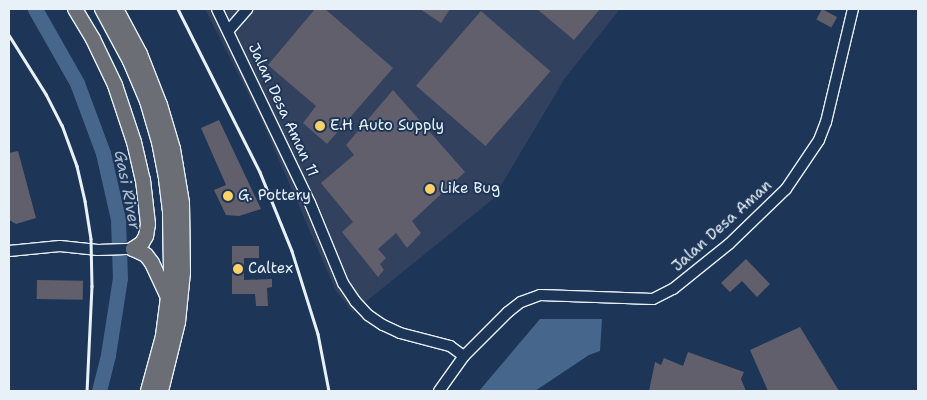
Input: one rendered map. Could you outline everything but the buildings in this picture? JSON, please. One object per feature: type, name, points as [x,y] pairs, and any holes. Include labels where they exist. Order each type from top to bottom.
[{"type":"highway","points":[[75,9],[115,85],[134,142],[148,224],[146,236],[142,243],[129,250]]},
{"type":"highway","points":[[102,9],[130,61],[147,101],[159,142],[170,214],[171,255],[168,298],[161,348],[148,391]]},
{"type":"highway","points":[[116,9],[140,54],[160,105],[173,149],[182,202],[183,272],[178,322],[161,391]]},
{"type":"highway","points":[[129,250],[146,255],[152,263],[168,298]]},
{"type":"street","name":"Jalan Desa Aman 11","points":[[218,9],[310,203],[343,283],[355,301],[368,315],[400,333],[450,346],[464,356]]},
{"type":"street","points":[[229,30],[247,9]]},
{"type":"street","name":"Jalan Desa Aman","points":[[439,391],[464,356],[508,312],[527,299],[540,295],[653,299],[673,290],[730,244],[786,188],[819,140],[826,122],[853,9]]},
{"type":"street","points":[[9,251],[60,246],[98,250],[129,250]]},
{"type":"shaded area","points":[[205,9],[620,9],[565,78],[493,199],[353,312],[336,291],[262,121]]},
{"type":"shaded area","points":[[540,319],[602,319],[600,351],[589,355],[535,391],[479,391]]},
{"type":"waterway","name":"Gasi River","points":[[35,9],[77,83],[103,153],[118,219],[120,278],[108,355],[99,391]]},
{"type":"railway","points":[[178,9],[260,172],[292,251],[318,334],[329,391]]},
{"type":"railway","points":[[9,35],[46,94],[62,125],[77,166],[85,201],[91,239],[92,286],[87,391]]},
{"type":"place","name":"E.H Auto Supply","points":[[320,126]]},
{"type":"place","name":"Like Bug","points":[[430,189]]},
{"type":"place","name":"G. Pottery","points":[[228,196]]},
{"type":"place","name":"Caltex","points":[[238,269]]}]
